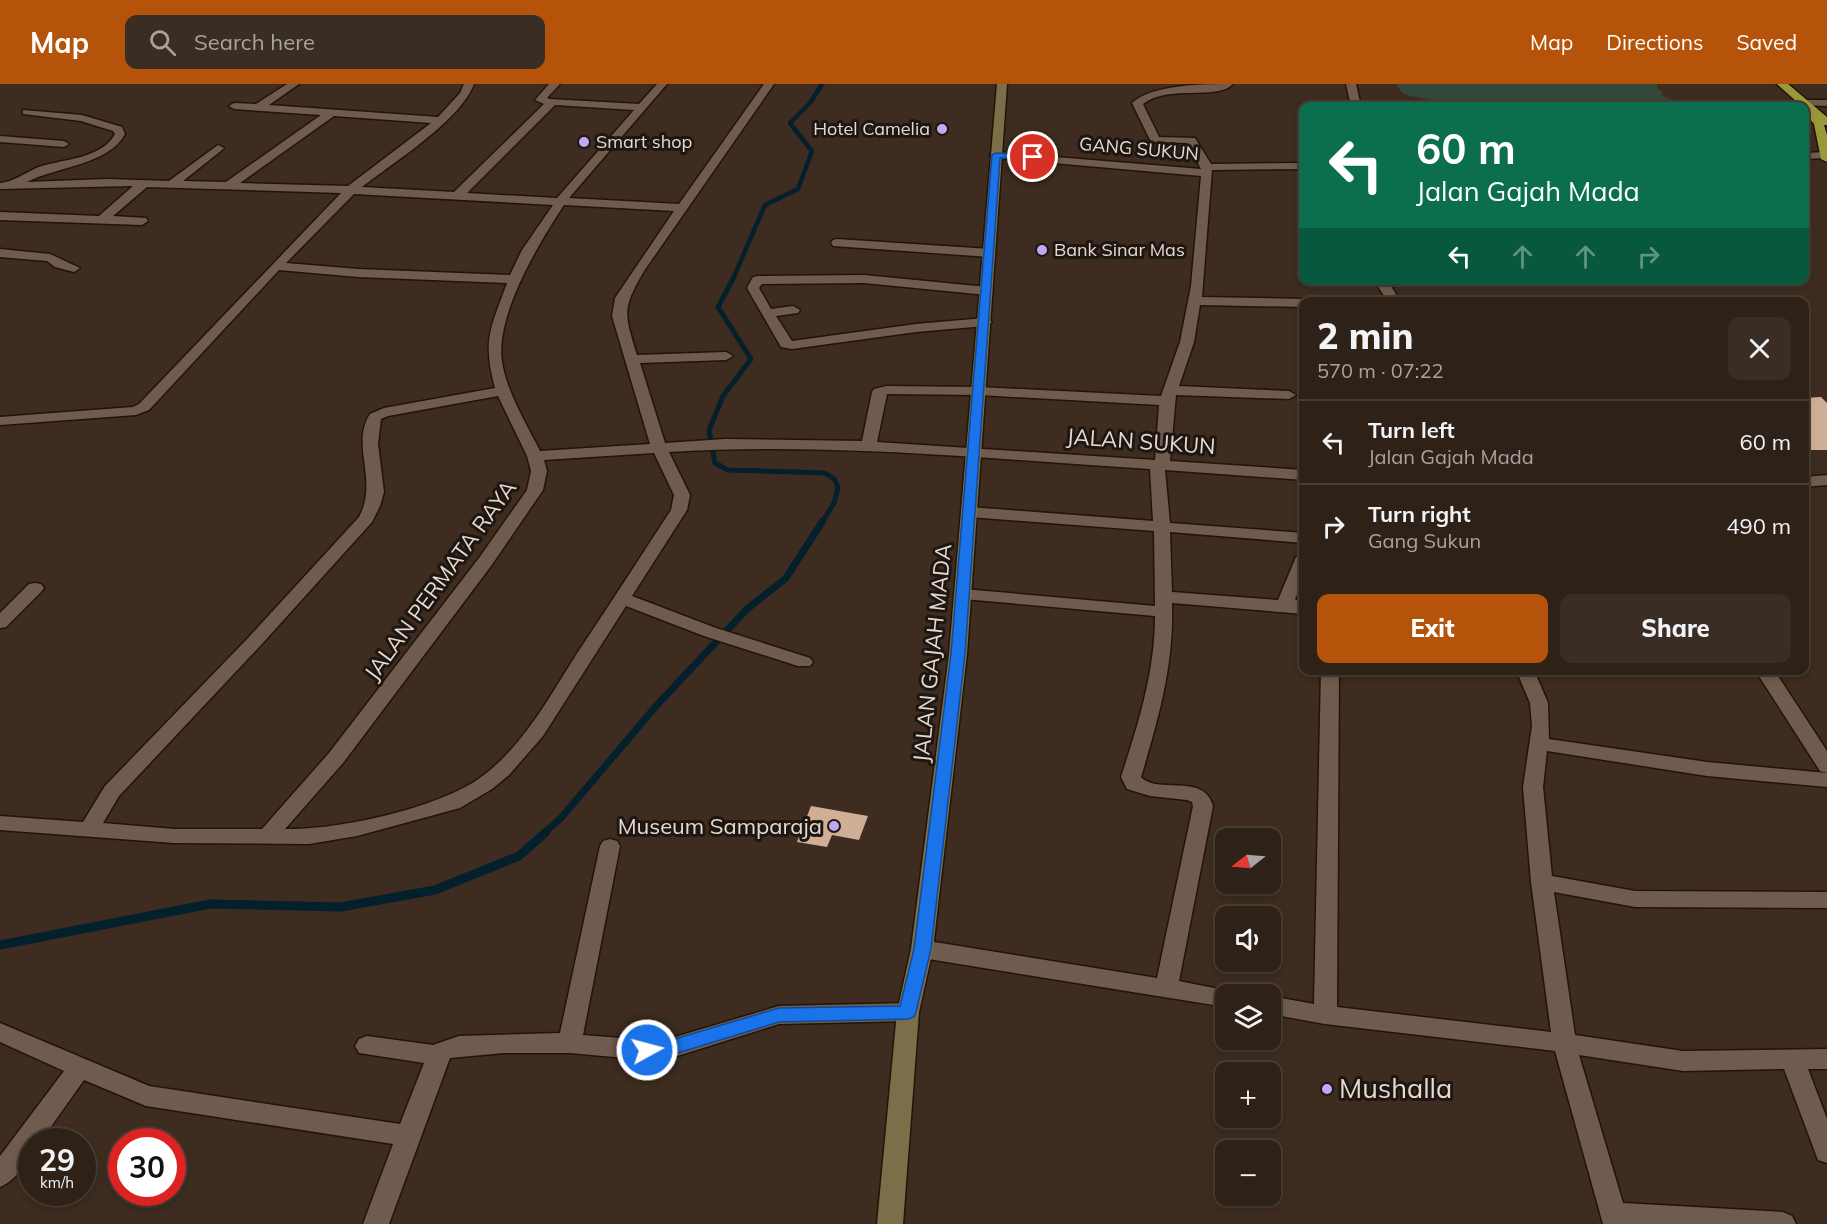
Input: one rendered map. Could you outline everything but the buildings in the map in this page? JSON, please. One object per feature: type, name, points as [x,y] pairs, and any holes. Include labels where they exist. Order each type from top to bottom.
[{"type":"highway","points":[[1780,84],[1800,102]]},
{"type":"highway","points":[[1809,109],[1827,122]]},
{"type":"highway","points":[[1809,111],[1819,124],[1827,156]]},
{"type":"main road","name":"JALAN GAJAH MADA","points":[[890,1224],[908,1012],[922,949],[963,594],[1002,84]]},
{"type":"street","points":[[258,108],[294,84]]},
{"type":"street","points":[[0,421],[87,416],[141,409],[351,190],[441,120],[465,94],[469,84]]},
{"type":"street","points":[[555,84],[540,100],[642,108]]},
{"type":"street","name":"JALAN PERMATA RAYA","points":[[266,838],[336,758],[530,499],[539,480],[535,456],[503,391],[495,362],[494,338],[528,250],[561,201],[662,84]]},
{"type":"street","points":[[0,823],[174,836],[309,837],[414,816],[453,803],[485,784],[502,770],[536,732],[682,502],[682,495],[659,448],[631,358],[619,316],[622,298],[680,208],[769,84]]},
{"type":"street","points":[[1166,988],[1203,806],[1201,798],[1193,794],[1142,788],[1134,784],[1131,777],[1152,711],[1164,638],[1160,464],[1169,396],[1187,342],[1197,286],[1207,170],[1191,140],[1155,140],[1137,103],[1148,95],[1168,90],[1221,88],[1227,87],[1228,84]]},
{"type":"street","points":[[1351,84],[1357,102]]},
{"type":"street","points":[[458,195],[552,102]]},
{"type":"street","points":[[1809,105],[1827,103]]},
{"type":"street","points":[[234,106],[441,120]]},
{"type":"street","points":[[3,189],[34,173],[103,151],[116,143],[120,134],[118,129],[82,118],[27,112]]},
{"type":"street","points":[[229,186],[332,113]]},
{"type":"street","points":[[0,139],[64,144]]},
{"type":"street","points":[[171,185],[218,148]]},
{"type":"street","name":"GANG SUKUN","points":[[996,155],[1207,170],[1299,166]]},
{"type":"street","points":[[1809,156],[1827,156]]},
{"type":"street","points":[[3,189],[87,182],[351,190],[680,208]]},
{"type":"street","points":[[103,219],[143,184]]},
{"type":"street","points":[[0,216],[142,221]]},
{"type":"street","points":[[837,243],[990,253]]},
{"type":"street","points":[[0,254],[50,258],[59,264],[74,268]]},
{"type":"street","points":[[276,266],[358,273],[515,279]]},
{"type":"street","points":[[985,322],[916,328],[792,345],[786,344],[753,288],[758,280],[864,279],[987,291]]},
{"type":"street","points":[[1193,301],[1299,303]]},
{"type":"street","points":[[767,313],[792,310]]},
{"type":"street","points":[[631,358],[726,356]]},
{"type":"street","points":[[869,445],[879,392],[882,390],[1169,396],[1288,395]]},
{"type":"street","points":[[88,831],[112,790],[247,650],[366,519],[374,505],[376,492],[371,437],[375,417],[384,412],[503,391]]},
{"type":"street","name":"JALAN SUKUN","points":[[535,456],[725,444],[869,445],[1299,475]]},
{"type":"street","points":[[1809,482],[1827,480]]},
{"type":"street","points":[[970,512],[1299,538]]},
{"type":"street","points":[[1299,569],[1286,601],[1299,609]]},
{"type":"street","points":[[0,623],[34,588]]},
{"type":"street","points":[[963,594],[1299,610]]},
{"type":"street","points":[[622,598],[710,632],[804,662]]},
{"type":"street","points":[[1325,1015],[1330,675]]},
{"type":"street","points":[[1527,675],[1539,703],[1540,744],[1533,787],[1542,882],[1564,1043],[1615,1219],[1783,1224]]},
{"type":"street","points":[[1767,675],[1827,765]]},
{"type":"street","points":[[1540,744],[1707,769],[1827,780]]},
{"type":"street","points":[[570,1043],[610,846]]},
{"type":"street","points":[[1542,882],[1635,899],[1827,900]]},
{"type":"street","points":[[922,949],[1215,996]]},
{"type":"street","points":[[1281,1007],[1325,1015],[1564,1043],[1683,1061],[1827,1059]]},
{"type":"street","points":[[376,1224],[442,1051],[459,1046],[504,1043],[570,1043],[647,1050],[668,1049],[779,1015],[908,1012]]},
{"type":"street","points":[[0,1032],[146,1096],[408,1136]]},
{"type":"street","points":[[367,1046],[439,1055]]},
{"type":"street","points":[[1792,1058],[1827,1152]]},
{"type":"street","points":[[0,1176],[80,1067]]},
{"type":"green space","points":[[1396,84],[1658,84],[1657,88],[1662,92],[1661,95],[1669,99],[1695,102],[1445,102],[1402,93]]},
{"type":"waterway","points":[[733,278],[765,205],[798,189],[812,151],[790,123],[810,103],[822,84]]},
{"type":"waterway","points":[[733,278],[718,307],[751,359],[723,396],[709,430],[715,463],[728,470],[825,473],[834,479],[838,487],[834,503],[821,524]]},
{"type":"waterway","points":[[544,833],[561,818],[657,705],[747,609],[786,578],[822,522]]},
{"type":"waterway","points":[[0,945],[210,904],[341,907],[435,890],[519,856],[546,832]]},
{"type":"place","name":"Hotel Camelia","points":[[942,129]]},
{"type":"place","name":"Smart shop","points":[[584,142]]},
{"type":"place","name":"Bank Sinar Mas","points":[[1042,250]]},
{"type":"place","name":"Museum Samparaja","points":[[834,826]]},
{"type":"place","name":"Mushalla","points":[[1327,1089]]},
{"type":"route","points":[[647,1050],[668,1049],[779,1015],[908,1012],[922,949],[958,654],[996,155],[1033,157]]}]
